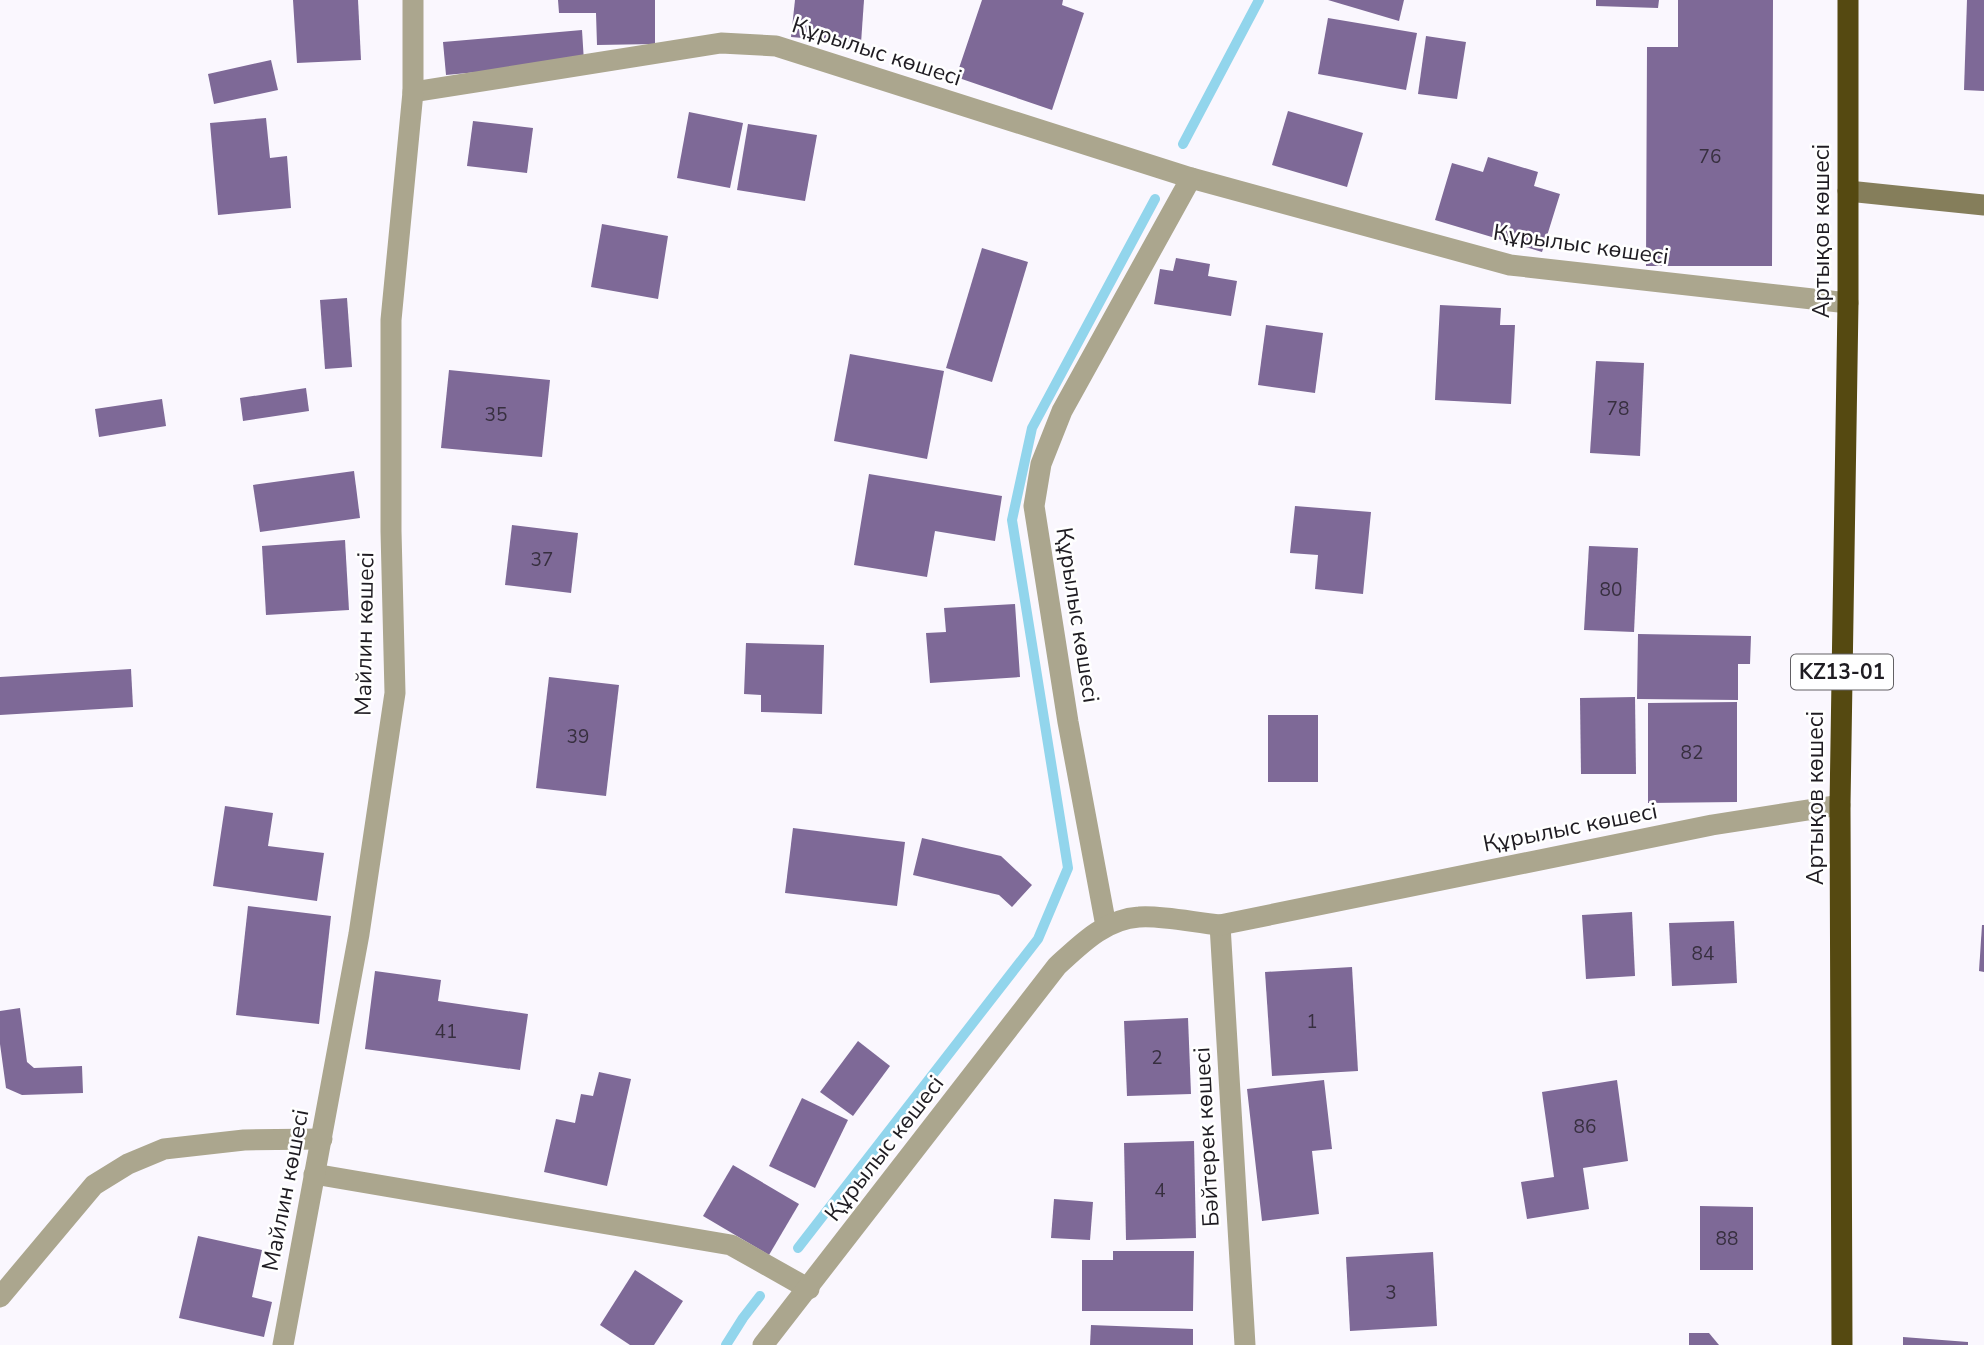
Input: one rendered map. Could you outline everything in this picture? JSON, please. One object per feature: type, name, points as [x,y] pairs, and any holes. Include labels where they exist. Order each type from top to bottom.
[{"type":"highway","name":"Артықов көшесі","points":[[1842,1345],[1840,805],[1848,303],[1848,0]]},
{"type":"main road","points":[[1848,191],[1984,205]]},
{"type":"street","name":"Майлин көшесі","points":[[283,1345],[359,934],[395,693],[391,531],[391,320],[413,92],[413,0]]},
{"type":"street","name":"Құрылыс көшесі","points":[[413,92],[721,43],[776,46],[1191,178],[1510,265],[1848,303]]},
{"type":"street","name":"Құрылыс көшесі","points":[[1106,926],[1068,722],[1034,506],[1041,464],[1062,411],[1191,178]]},
{"type":"street","name":"Құрылыс көшесі","points":[[763,1345],[1057,966],[1106,926],[1138,917],[1220,925],[1712,825],[1840,805]]},
{"type":"street","name":"Бәйтерек көшесі","points":[[1220,925],[1245,1345]]},
{"type":"street","points":[[0,1297],[94,1185],[128,1164],[164,1149],[244,1140],[322,1139]]},
{"type":"street","points":[[314,1174],[732,1245],[809,1289]]},
{"type":"building","points":[[293,0],[358,0],[361,60],[297,63]]},
{"type":"building","points":[[558,0],[655,0],[655,44],[597,45],[596,13],[559,13]]},
{"type":"building","points":[[795,0],[864,0],[861,43],[791,37]]},
{"type":"building","points":[[982,0],[1063,0],[1062,5],[1084,13],[1052,110],[956,77]]},
{"type":"building","points":[[1328,0],[1404,0],[1399,21]]},
{"type":"building","points":[[1596,0],[1659,0],[1658,8],[1596,6]]},
{"type":"building","points":[[1678,0],[1773,0],[1772,266],[1646,266],[1647,47],[1678,47]]},
{"type":"building","points":[[1967,0],[1984,0],[1984,91],[1964,90]]},
{"type":"building","points":[[1328,18],[1417,33],[1406,90],[1318,74]]},
{"type":"building","points":[[582,30],[584,62],[446,75],[443,42]]},
{"type":"building","points":[[1426,36],[1466,42],[1457,99],[1418,94]]},
{"type":"building","points":[[271,60],[278,90],[214,104],[208,74]]},
{"type":"building","points":[[1288,111],[1363,133],[1347,187],[1272,165]]},
{"type":"building","points":[[689,112],[743,123],[730,188],[677,178]]},
{"type":"building","points":[[266,118],[270,158],[287,156],[291,208],[218,215],[210,123]]},
{"type":"building","points":[[473,121],[533,128],[527,173],[467,166]]},
{"type":"building","points":[[748,124],[817,135],[805,201],[737,190]]},
{"type":"building","points":[[1488,157],[1538,172],[1534,186],[1560,194],[1542,252],[1435,220],[1452,163],[1483,172]]},
{"type":"building","points":[[602,224],[668,236],[658,299],[591,287]]},
{"type":"building","points":[[982,248],[1028,262],[992,382],[946,368]]},
{"type":"building","points":[[1176,258],[1210,264],[1208,276],[1237,281],[1231,316],[1154,304],[1160,269],[1173,271]]},
{"type":"building","points":[[347,298],[352,367],[325,369],[320,300]]},
{"type":"building","points":[[1440,305],[1501,308],[1500,325],[1515,325],[1511,404],[1435,400]]},
{"type":"building","points":[[1266,325],[1323,333],[1315,393],[1258,385]]},
{"type":"building","points":[[850,354],[944,371],[927,459],[834,441]]},
{"type":"building","points":[[1596,361],[1644,363],[1640,456],[1590,453]]},
{"type":"building","points":[[449,370],[550,380],[542,457],[441,448]]},
{"type":"building","points":[[306,388],[309,411],[243,421],[240,398]]},
{"type":"building","points":[[162,399],[166,426],[99,437],[95,409]]},
{"type":"building","points":[[354,471],[360,518],[260,532],[253,485]]},
{"type":"building","points":[[869,474],[1002,496],[995,541],[935,531],[927,577],[854,565]]},
{"type":"building","points":[[1295,506],[1371,512],[1363,594],[1315,589],[1318,555],[1290,553]]},
{"type":"building","points":[[512,525],[578,533],[571,593],[505,585]]},
{"type":"building","points":[[345,540],[349,610],[266,615],[262,546]]},
{"type":"building","points":[[1589,546],[1638,548],[1634,632],[1584,630]]},
{"type":"building","points":[[1015,604],[1020,677],[930,683],[926,633],[946,632],[944,608]]},
{"type":"building","points":[[1638,634],[1751,636],[1750,664],[1738,664],[1738,700],[1637,699]]},
{"type":"building","points":[[746,643],[824,645],[822,714],[761,712],[761,695],[744,694]]},
{"type":"building","points":[[131,669],[133,707],[0,715],[0,677]]},
{"type":"building","points":[[549,677],[619,685],[606,796],[536,788]]},
{"type":"building","points":[[1635,697],[1636,774],[1581,774],[1580,698]]},
{"type":"building","points":[[1737,702],[1737,802],[1648,803],[1648,703]]},
{"type":"building","points":[[1268,715],[1318,715],[1318,782],[1268,782]]},
{"type":"building","points":[[225,806],[273,813],[268,846],[324,853],[317,901],[213,886]]},
{"type":"building","points":[[793,828],[905,842],[897,906],[785,893]]},
{"type":"building","points":[[922,838],[1001,856],[1032,885],[1012,907],[999,895],[913,875]]},
{"type":"building","points":[[248,906],[331,916],[319,1024],[236,1015]]},
{"type":"building","points":[[1632,912],[1635,976],[1586,979],[1582,915]]},
{"type":"building","points":[[1734,921],[1737,983],[1672,986],[1669,923]]},
{"type":"building","points":[[1984,925],[1984,972],[1979,971]]},
{"type":"building","points":[[1352,967],[1358,1071],[1272,1076],[1265,972]]},
{"type":"building","points":[[375,971],[441,980],[438,1001],[528,1014],[520,1070],[365,1049]]},
{"type":"building","points":[[20,1008],[27,1062],[34,1068],[82,1066],[83,1093],[22,1095],[6,1088],[0,1044],[0,1011]]},
{"type":"building","points":[[1188,1018],[1191,1094],[1127,1096],[1124,1021]]},
{"type":"building","points":[[858,1041],[890,1066],[853,1116],[820,1092]]},
{"type":"building","points":[[599,1072],[631,1079],[607,1186],[544,1172],[556,1119],[575,1123],[581,1094],[593,1096]]},
{"type":"building","points":[[1324,1080],[1332,1149],[1312,1151],[1319,1214],[1262,1221],[1247,1089]]},
{"type":"building","points":[[1617,1080],[1628,1161],[1583,1168],[1589,1209],[1527,1219],[1521,1182],[1554,1177],[1542,1092]]},
{"type":"building","points":[[802,1098],[848,1120],[815,1188],[769,1166]]},
{"type":"building","points":[[1194,1141],[1196,1238],[1126,1240],[1124,1143]]},
{"type":"building","points":[[733,1165],[799,1204],[769,1255],[703,1216]]},
{"type":"building","points":[[1054,1199],[1093,1202],[1090,1240],[1051,1238]]},
{"type":"building","points":[[1700,1206],[1753,1207],[1753,1270],[1700,1270]]},
{"type":"building","points":[[198,1236],[262,1250],[252,1297],[272,1302],[264,1337],[179,1318]]},
{"type":"building","points":[[1113,1251],[1194,1251],[1193,1311],[1082,1311],[1082,1260],[1113,1260]]},
{"type":"building","points":[[1433,1252],[1437,1326],[1350,1331],[1346,1257]]},
{"type":"building","points":[[635,1270],[683,1301],[654,1345],[630,1345],[600,1325]]},
{"type":"building","points":[[1091,1325],[1193,1329],[1193,1345],[1090,1345]]},
{"type":"building","points":[[1689,1333],[1709,1333],[1719,1345],[1689,1345]]},
{"type":"building","points":[[1903,1337],[1968,1342],[1968,1345],[1903,1345]]},
{"type":"waterway","points":[[1183,144],[1259,0]]},
{"type":"waterway","points":[[798,1248],[1038,939],[1068,868],[1012,520],[1032,428],[1155,199]]},
{"type":"waterway","points":[[726,1345],[760,1296]]}]
